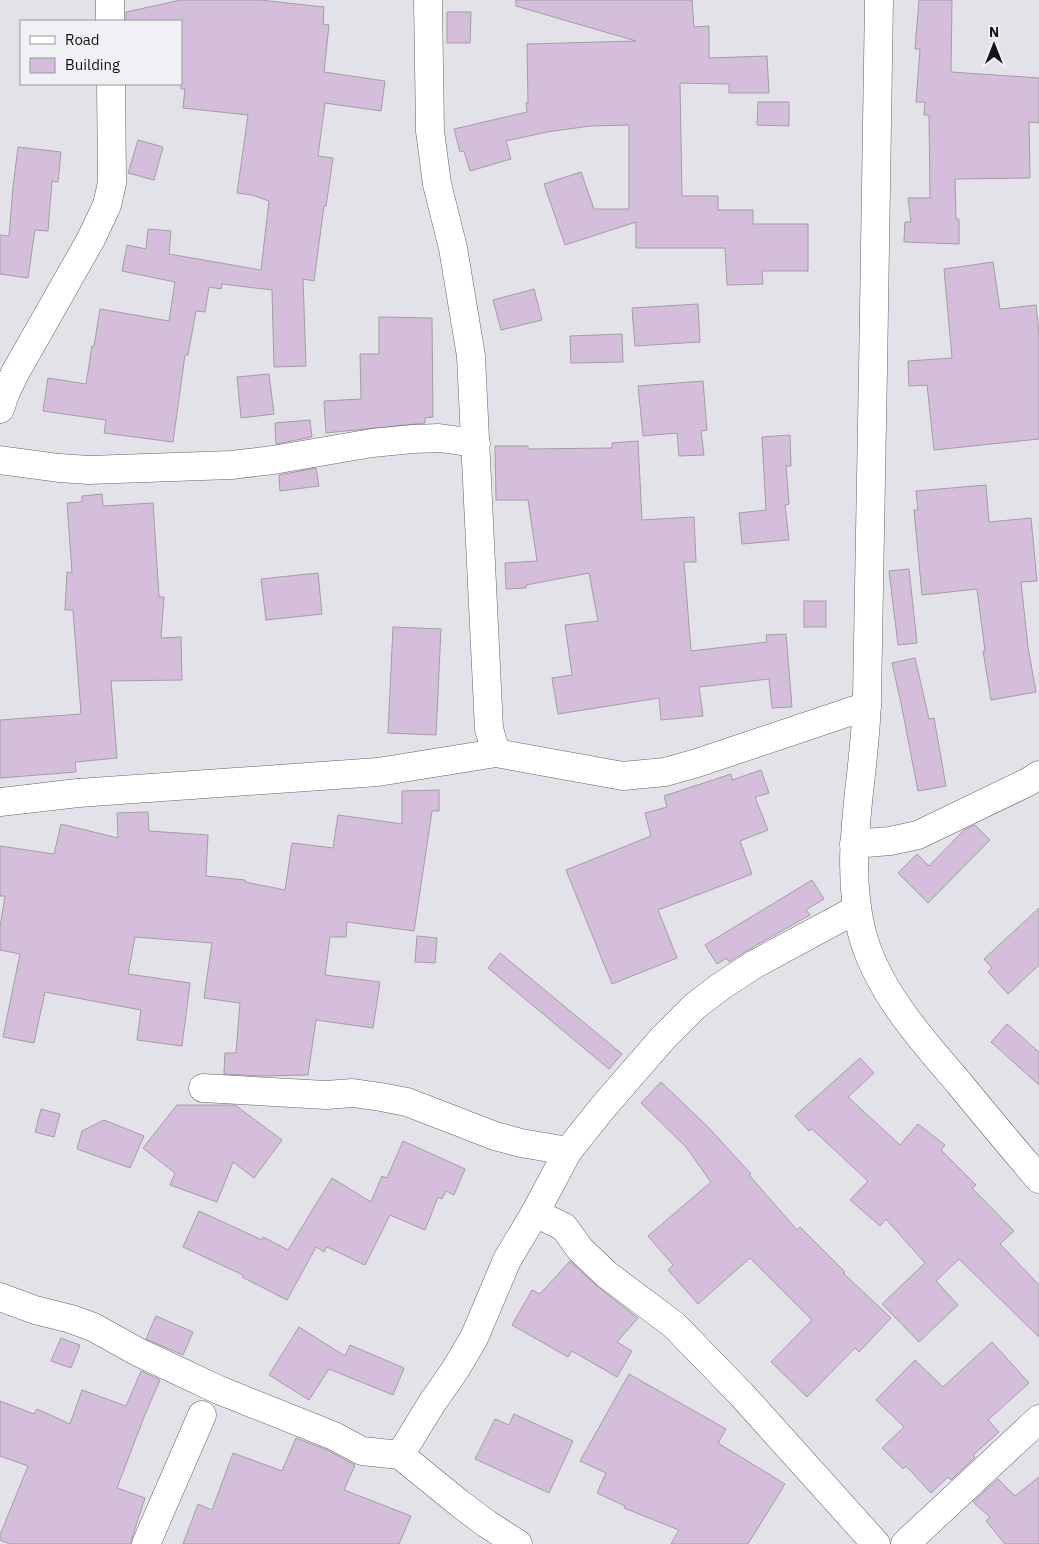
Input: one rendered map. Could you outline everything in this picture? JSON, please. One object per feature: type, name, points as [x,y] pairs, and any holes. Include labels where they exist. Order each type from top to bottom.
[{"type":"street","points":[[110,0],[110,20]]},
{"type":"street","points":[[428,0],[430,132],[437,184],[453,248],[471,356],[489,729],[496,753]]},
{"type":"street","points":[[879,0],[867,706],[854,844],[854,882],[857,909],[862,934],[874,966],[913,1029],[1039,1178]]},
{"type":"street","points":[[0,409],[15,373],[91,239],[107,206],[112,182],[111,85]]},
{"type":"street","points":[[0,460],[89,470],[222,465],[273,460],[372,443],[413,439],[439,438],[476,442]]},
{"type":"street","points":[[0,802],[78,793],[378,772],[496,753],[623,776],[665,772],[867,706]]},
{"type":"street","points":[[854,844],[890,841],[918,835],[1039,775]]},
{"type":"street","points":[[400,1455],[432,1403],[456,1370],[474,1338],[507,1260],[568,1151],[604,1106],[663,1038],[695,1006],[755,964],[857,909]]},
{"type":"street","points":[[203,1088],[326,1095],[353,1093],[381,1097],[408,1102],[495,1136],[568,1151]]},
{"type":"street","points":[[535,1213],[564,1227],[580,1249],[606,1274],[674,1325],[742,1395],[876,1544]]},
{"type":"street","points":[[0,1297],[35,1310],[93,1327],[138,1352],[185,1374],[250,1403],[334,1436],[362,1452],[400,1455],[459,1503],[518,1544]]},
{"type":"street","points":[[146,1544],[202,1415]]},
{"type":"street","points":[[905,1544],[1039,1419]]},
{"type":"building","points":[[181,0],[260,0],[324,7],[323,24],[329,25],[324,72],[385,81],[381,111],[325,103],[318,156],[333,158],[326,206],[324,206],[314,281],[303,279],[306,366],[274,367],[272,290],[222,284],[221,289],[209,287],[205,312],[196,311],[188,355],[185,355],[173,442],[104,433],[106,420],[43,411],[48,378],[86,384],[100,309],[169,321],[175,282],[122,271],[127,245],[146,249],[148,229],[171,231],[169,254],[261,270],[269,201],[252,195],[237,193],[248,115],[183,108],[185,89],[181,89],[182,20],[126,20],[126,12]]},
{"type":"building","points":[[516,0],[692,0],[694,27],[709,26],[709,58],[767,56],[769,93],[729,93],[729,84],[680,83],[682,196],[718,196],[718,210],[753,210],[753,224],[808,224],[808,271],[762,271],[763,284],[727,285],[725,248],[636,248],[636,222],[565,245],[544,184],[581,172],[594,209],[629,209],[629,125],[590,126],[547,132],[506,141],[511,159],[470,171],[464,151],[460,152],[454,129],[527,112],[527,44],[636,41],[516,6]]},
{"type":"building","points":[[919,0],[952,0],[951,72],[1039,78],[1039,123],[1029,122],[1030,178],[955,179],[956,219],[959,219],[959,244],[904,242],[905,222],[911,222],[908,198],[930,198],[929,115],[924,115],[925,102],[916,102],[920,49],[915,49]]},
{"type":"building","points":[[447,12],[471,12],[470,43],[447,43]]},
{"type":"building","points":[[758,102],[789,102],[789,126],[757,125]]},
{"type":"building","points":[[138,140],[163,147],[154,180],[128,173]]},
{"type":"building","points":[[18,147],[61,152],[58,182],[52,181],[48,231],[35,230],[28,278],[0,274],[0,235],[9,236]]},
{"type":"building","points":[[993,262],[1000,309],[1036,305],[1039,334],[1039,439],[934,450],[927,385],[909,386],[908,361],[952,358],[944,269]]},
{"type":"building","points":[[534,289],[542,320],[501,330],[493,300]]},
{"type":"building","points":[[698,304],[700,342],[635,346],[632,308]]},
{"type":"building","points":[[379,317],[432,318],[433,417],[425,418],[425,423],[326,433],[324,401],[361,399],[360,354],[379,354]]},
{"type":"building","points":[[622,334],[623,362],[571,363],[570,336]]},
{"type":"building","points":[[269,374],[274,414],[241,418],[237,377]]},
{"type":"building","points":[[703,381],[707,430],[701,431],[704,455],[679,456],[677,433],[643,436],[638,386]]},
{"type":"building","points":[[310,420],[312,437],[276,444],[275,423]]},
{"type":"building","points":[[790,435],[791,466],[786,466],[789,504],[785,505],[789,540],[742,544],[739,513],[766,510],[762,437]]},
{"type":"building","points":[[638,441],[642,520],[694,517],[696,562],[684,562],[691,651],[767,642],[766,635],[786,634],[792,707],[772,708],[769,679],[699,687],[703,716],[661,720],[659,698],[558,714],[552,678],[572,675],[565,625],[598,621],[589,573],[526,585],[526,588],[506,589],[505,563],[537,561],[528,500],[496,500],[495,446],[528,446],[528,449],[612,448],[612,443]]},
{"type":"building","points":[[316,468],[319,486],[280,491],[279,475]]},
{"type":"building","points":[[986,485],[989,522],[1031,518],[1037,581],[1021,582],[1028,647],[1036,692],[991,700],[983,651],[985,651],[977,589],[922,595],[914,510],[918,510],[916,491]]},
{"type":"building","points":[[102,494],[103,506],[153,503],[159,597],[164,597],[161,638],[181,637],[182,680],[111,681],[117,758],[75,762],[76,772],[0,778],[0,720],[81,714],[73,610],[65,610],[67,572],[72,573],[67,503],[82,502],[82,496]]},
{"type":"building","points":[[909,569],[917,643],[898,645],[889,571]]},
{"type":"building","points":[[318,573],[322,614],[266,620],[261,579]]},
{"type":"building","points":[[804,601],[826,601],[826,627],[804,627]]},
{"type":"building","points":[[393,627],[441,629],[436,735],[388,733]]},
{"type":"building","points":[[915,658],[929,719],[934,718],[946,786],[918,791],[892,663]]},
{"type":"building","points":[[761,770],[769,793],[755,797],[768,830],[740,841],[752,874],[658,910],[677,958],[612,984],[566,870],[651,836],[645,813],[667,807],[664,796],[731,774],[732,780]]},
{"type":"building","points":[[439,790],[439,811],[432,811],[414,931],[347,922],[346,937],[330,937],[325,975],[380,982],[373,1028],[316,1020],[308,1075],[262,1076],[224,1074],[225,1053],[236,1053],[240,1003],[204,998],[212,943],[135,937],[128,974],[190,983],[182,1046],[137,1040],[141,1010],[45,992],[34,1043],[3,1037],[20,954],[0,950],[0,927],[5,896],[0,896],[0,846],[54,854],[61,824],[118,838],[117,813],[148,812],[149,831],[208,835],[206,876],[245,880],[245,882],[285,890],[292,843],[333,848],[338,815],[402,824],[402,791]]},
{"type":"building","points":[[975,825],[990,840],[928,903],[898,873],[917,854],[929,866],[964,830]]},
{"type":"building","points":[[812,880],[824,899],[806,910],[810,915],[729,962],[727,958],[717,964],[705,945]]},
{"type":"building","points":[[1039,908],[1039,965],[1008,994],[988,972],[992,968],[984,959]]},
{"type":"building","points":[[417,936],[437,938],[435,963],[415,962]]},
{"type":"building","points":[[500,953],[622,1054],[609,1069],[488,968]]},
{"type":"building","points":[[1007,1024],[1039,1052],[1039,1085],[991,1042]]},
{"type":"building","points":[[860,1058],[874,1073],[848,1097],[900,1145],[918,1124],[945,1145],[941,1150],[976,1185],[972,1188],[1014,1231],[1000,1244],[1039,1285],[1039,1337],[959,1259],[936,1281],[958,1305],[919,1342],[882,1304],[925,1263],[886,1219],[880,1226],[850,1200],[868,1181],[812,1129],[809,1131],[795,1116]]},
{"type":"building","points":[[661,1082],[708,1127],[751,1174],[749,1175],[797,1230],[800,1227],[845,1272],[843,1273],[891,1318],[859,1352],[855,1348],[807,1397],[771,1362],[812,1320],[750,1258],[698,1304],[668,1270],[673,1265],[648,1236],[711,1182],[686,1147],[641,1103]]},
{"type":"building","points":[[177,1105],[235,1105],[282,1140],[254,1178],[233,1162],[217,1202],[170,1185],[175,1173],[143,1148]]},
{"type":"building","points":[[41,1109],[60,1114],[54,1137],[35,1132]]},
{"type":"building","points":[[104,1120],[144,1136],[130,1168],[77,1149],[82,1131]]},
{"type":"building","points":[[403,1141],[465,1169],[454,1195],[446,1191],[442,1199],[438,1197],[425,1230],[390,1215],[365,1265],[327,1247],[324,1252],[316,1247],[287,1300],[242,1277],[243,1275],[183,1247],[199,1211],[262,1240],[263,1237],[288,1250],[332,1178],[371,1202],[382,1176],[387,1178]]},
{"type":"building","points":[[570,1261],[597,1286],[638,1318],[617,1342],[632,1351],[617,1377],[572,1351],[568,1357],[512,1325],[532,1290],[540,1294]]},
{"type":"building","points":[[156,1316],[193,1332],[183,1355],[146,1339]]},
{"type":"building","points":[[299,1327],[345,1356],[350,1345],[404,1368],[393,1395],[329,1369],[309,1400],[269,1375]]},
{"type":"building","points":[[61,1338],[80,1345],[71,1368],[51,1361]]},
{"type":"building","points":[[992,1342],[1029,1383],[988,1420],[999,1432],[973,1455],[975,1457],[951,1480],[948,1477],[931,1493],[906,1466],[903,1469],[882,1448],[904,1427],[876,1400],[915,1360],[943,1387]]},
{"type":"building","points":[[141,1371],[160,1380],[117,1488],[145,1498],[130,1544],[10,1544],[0,1540],[0,1535],[28,1466],[0,1456],[0,1401],[34,1414],[37,1409],[70,1424],[82,1390],[126,1406]]},
{"type":"building","points":[[629,1374],[726,1429],[718,1443],[785,1484],[748,1544],[671,1544],[679,1530],[624,1508],[625,1506],[597,1493],[606,1473],[580,1461]]},
{"type":"building","points":[[514,1414],[573,1441],[549,1493],[475,1459],[495,1419],[509,1425]]},
{"type":"building","points":[[296,1438],[327,1450],[355,1465],[344,1490],[411,1516],[399,1544],[183,1544],[198,1504],[212,1510],[233,1453],[282,1471]]},
{"type":"building","points":[[1039,1477],[1039,1544],[1005,1544],[986,1521],[990,1517],[973,1502],[998,1479],[1015,1496]]}]
